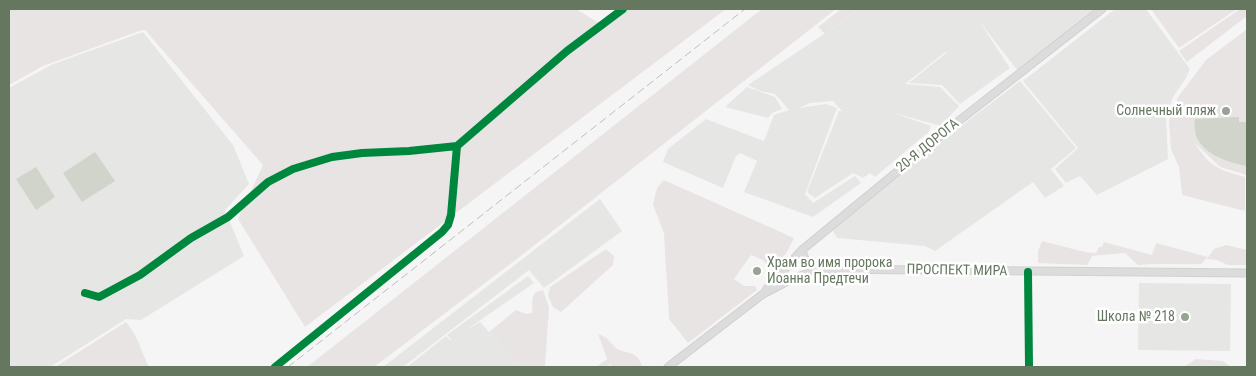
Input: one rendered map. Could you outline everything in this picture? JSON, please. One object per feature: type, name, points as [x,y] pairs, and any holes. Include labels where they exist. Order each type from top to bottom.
[{"type":"main road","name":"20-Я ДОРОГА","points":[[763,294],[802,250],[960,120],[1102,9]]},
{"type":"main road","points":[[802,250],[809,266],[818,270]]},
{"type":"main road","name":"ПРОСПЕКТ МИРА","points":[[668,367],[763,294],[790,280],[818,270],[1247,274]]},
{"type":"street","points":[[85,293],[99,297],[140,275],[191,238],[228,217],[268,182],[293,169],[332,157],[457,146],[567,51],[622,9]]},
{"type":"street","points":[[275,367],[435,239],[448,225],[451,215],[457,146]]},
{"type":"street","points":[[1028,272],[1029,367]]},
{"type":"shaded area","points":[[9,9],[576,9],[599,23],[621,9],[726,9],[305,327],[238,219],[263,165],[145,30],[43,66],[9,85]]},
{"type":"shaded area","points":[[762,9],[836,9],[522,255],[374,367],[307,367]]},
{"type":"shaded area","points":[[841,9],[857,9],[825,34],[818,27]]},
{"type":"shaded area","points":[[857,9],[1099,9],[1018,71],[979,21],[1010,68],[960,104],[942,85],[909,83],[945,52],[905,84],[940,87],[959,106],[941,126],[891,112],[931,126],[928,134],[875,177],[870,173],[863,178],[853,173],[815,198],[807,192],[839,111],[842,111],[833,101],[810,103],[799,108],[826,104],[837,108],[805,194],[813,203],[855,176],[861,183],[813,217],[744,192],[757,161],[740,153],[736,156],[723,188],[663,162],[668,149],[706,119],[764,141],[774,115],[789,110],[775,94],[760,91],[748,85],[833,28]]},
{"type":"shaded area","points":[[1115,9],[1146,9],[1190,69],[1173,97],[1166,118],[1168,159],[1097,195],[1080,176],[1066,183],[1055,169],[1078,148],[1023,81]]},
{"type":"shaded area","points":[[1151,9],[1237,9],[1179,48]]},
{"type":"shaded area","points":[[1240,9],[1247,9],[1247,16],[1187,62],[1179,51]]},
{"type":"shaded area","points":[[1247,29],[1247,175],[1220,167],[1195,143],[1205,157],[1215,166],[1227,172],[1245,177],[1245,211],[1182,195],[1179,167],[1171,149],[1169,121],[1178,97],[1206,60]]},
{"type":"shaded area","points":[[143,32],[233,145],[249,184],[225,210],[244,256],[141,320],[126,319],[50,367],[9,367],[9,88],[53,64]]},
{"type":"shaded area","points":[[1020,81],[1076,148],[1051,169],[1064,186],[1045,198],[1033,182],[935,251],[925,246],[837,238],[832,229],[882,187]]},
{"type":"shaded area","points":[[747,87],[775,97],[782,109],[772,113],[768,118],[725,107]]},
{"type":"shaded area","points":[[1239,117],[1239,122],[1247,122],[1247,166],[1215,156],[1197,139],[1195,129],[1195,119]]},
{"type":"shaded area","points":[[95,152],[115,181],[82,202],[63,173]]},
{"type":"shaded area","points":[[36,167],[55,197],[36,210],[16,179]]},
{"type":"shaded area","points":[[664,180],[794,238],[787,252],[772,271],[763,260],[751,255],[734,279],[744,286],[755,286],[757,290],[688,343],[669,319],[664,234],[653,204],[657,188]]},
{"type":"shaded area","points":[[600,199],[622,231],[544,288],[529,270],[403,367],[383,367]]},
{"type":"shaded area","points":[[1042,241],[1096,253],[1104,242],[1152,255],[1156,243],[1208,257],[1201,264],[1138,265],[1125,253],[1092,256],[1087,265],[1038,263],[1038,251]]},
{"type":"shaded area","points":[[1226,245],[1247,250],[1247,265],[1228,265],[1217,260],[1207,259],[1214,249]]},
{"type":"shaded area","points":[[606,249],[614,256],[613,265],[561,312],[553,307],[548,296],[550,287]]},
{"type":"shaded area","points":[[528,276],[534,283],[466,330],[480,322],[521,367],[407,367],[446,336],[452,340],[447,335]]},
{"type":"shaded area","name":"Школа № 218","points":[[1139,283],[1231,284],[1230,351],[1138,350]]},
{"type":"shaded area","points":[[543,290],[549,307],[545,367],[521,367],[489,332],[516,310],[526,314],[532,313],[533,296],[538,291]]},
{"type":"shaded area","points":[[126,322],[136,338],[149,367],[55,367]]},
{"type":"shaded area","points":[[598,334],[606,338],[618,349],[637,357],[642,367],[613,367],[610,364],[608,367],[596,367],[607,359]]},
{"type":"shaded area","points":[[1196,359],[1223,361],[1231,367],[1184,367]]},
{"type":"railway","points":[[288,367],[745,9]]},
{"type":"cycle path","points":[[275,367],[442,232],[448,225],[451,215],[457,146],[567,51],[623,9]]},
{"type":"cycle path","points":[[85,293],[99,297],[140,275],[191,238],[228,217],[268,182],[293,169],[332,157],[457,146]]},
{"type":"cycle path","points":[[1028,272],[1029,367]]},
{"type":"place","name":"Солнечный пляж","points":[[1226,111]]},
{"type":"place","name":"Храм во имя пророка Иоанна Предтечи","points":[[757,271]]},
{"type":"place","name":"Школа № 218","points":[[1185,317]]}]
